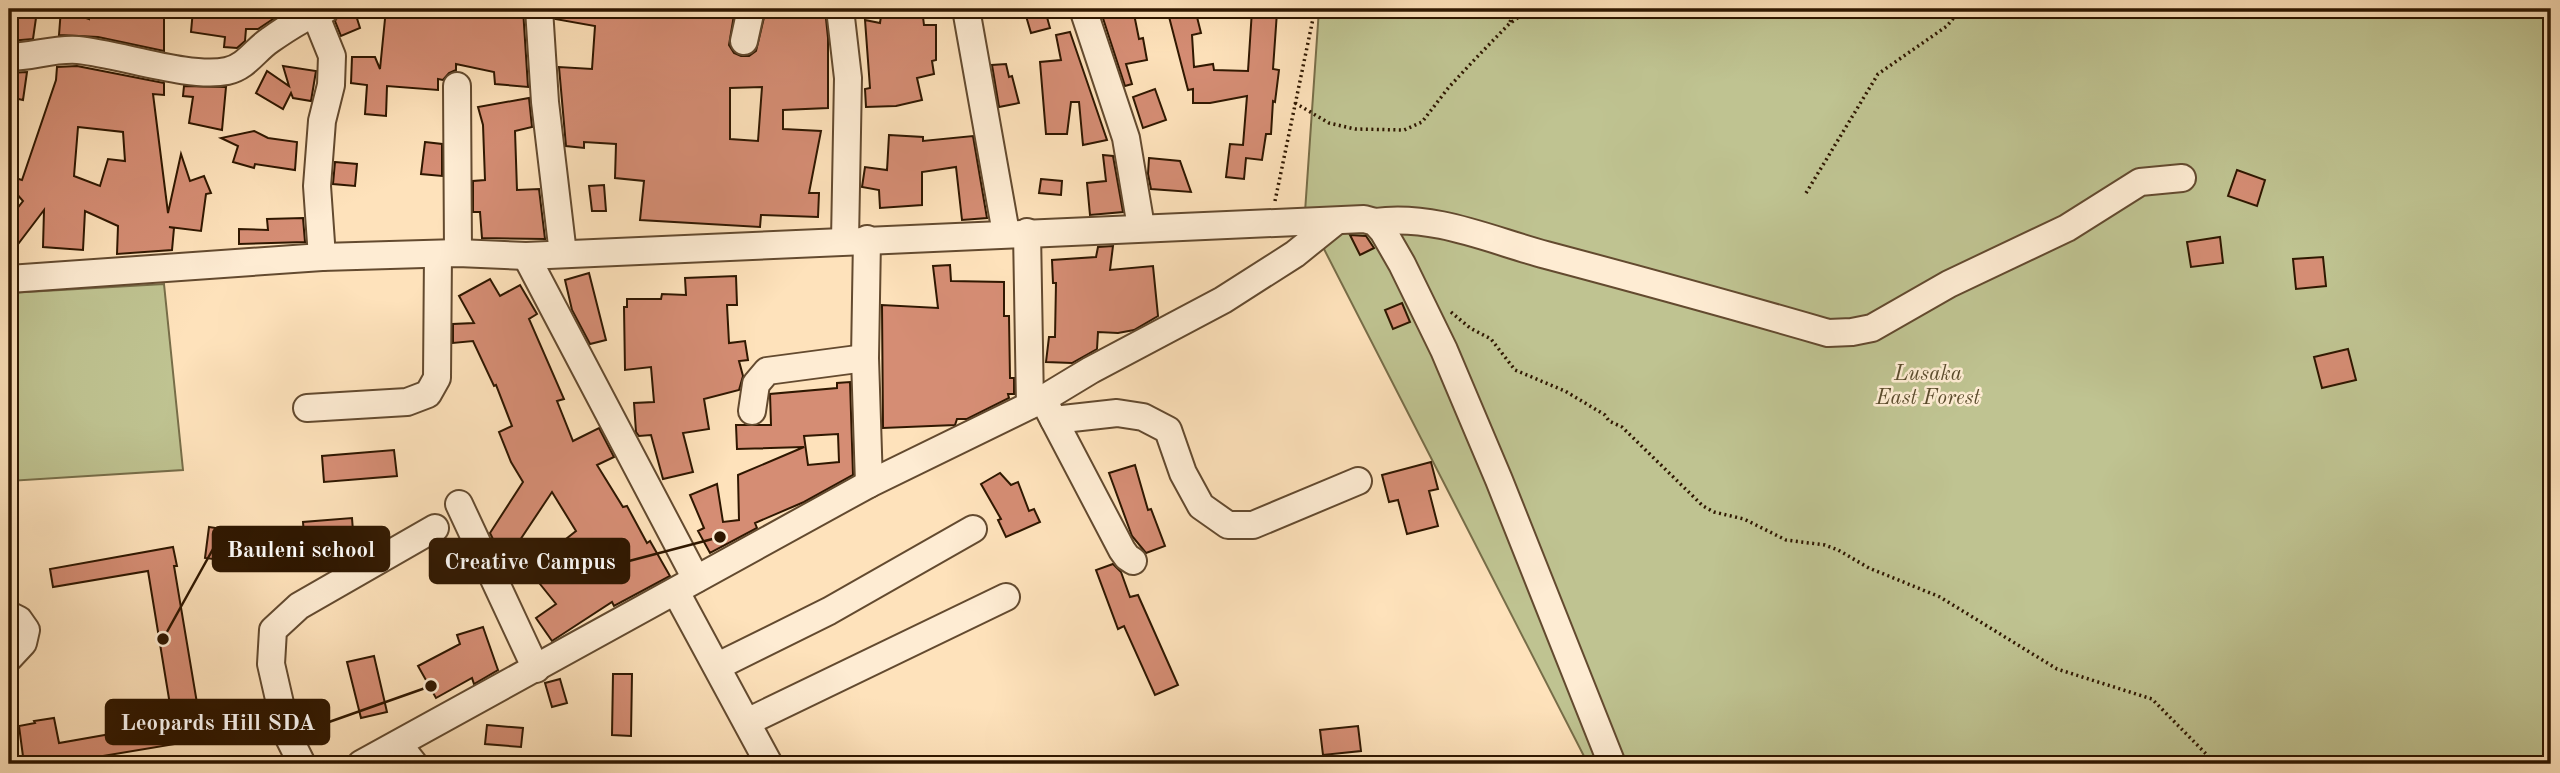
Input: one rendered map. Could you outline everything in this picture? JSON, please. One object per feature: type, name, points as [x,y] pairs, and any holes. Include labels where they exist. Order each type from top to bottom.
[{"type":"street","points":[[539,9],[545,102],[563,254]]},
{"type":"street","points":[[744,41],[751,9]]},
{"type":"street","points":[[840,9],[848,78],[865,358],[869,484]]},
{"type":"street","points":[[966,9],[1016,233],[1042,408],[1126,557],[1133,561]]},
{"type":"street","points":[[1083,9],[1126,138],[1141,227]]},
{"type":"street","points":[[9,57],[65,49],[102,53],[199,72],[229,71],[242,66],[269,41],[318,10],[332,56],[331,85],[322,121],[317,186],[321,257]]},
{"type":"street","points":[[307,408],[408,402],[428,394],[437,378],[448,253],[457,86]]},
{"type":"street","points":[[9,279],[321,257],[448,253],[526,256],[1141,227],[1364,219],[1376,222],[1399,219],[1424,221],[1470,232],[1828,333],[1852,332],[1872,328],[1949,284],[2067,228],[2140,182],[2182,177]]},
{"type":"street","points":[[362,764],[406,754],[536,669],[869,484],[1042,408],[1091,370],[1254,282],[1336,221]]},
{"type":"street","points":[[1376,222],[1402,264],[1444,350],[1612,764]]},
{"type":"street","points":[[526,256],[686,586],[718,666],[769,764]]},
{"type":"street","points":[[752,411],[756,384],[767,371],[865,358]]},
{"type":"street","points":[[1042,408],[1143,417],[1168,430],[1183,473],[1202,506],[1228,525],[1253,525],[1358,481]]},
{"type":"street","points":[[459,504],[536,669]]},
{"type":"street","points":[[302,764],[287,734],[271,664],[273,630],[299,606],[435,528]]},
{"type":"street","points":[[718,666],[829,611],[973,529]]},
{"type":"street","points":[[747,722],[1006,597]]},
{"type":"street","points":[[9,614],[26,630],[23,643],[9,657]]},
{"type":"path","points":[[1271,224],[1315,9]]},
{"type":"path","points":[[1509,24],[1514,9]]},
{"type":"path","points":[[1295,103],[1329,123],[1355,129],[1404,130],[1422,122],[1448,87],[1509,24],[1530,9]]},
{"type":"path","points":[[1806,193],[1878,74],[1947,26],[1961,9]]},
{"type":"path","points":[[1445,308],[1491,339],[1515,370],[1565,391],[1622,427],[1703,506],[1714,512],[1744,519],[1786,540],[1825,545],[1838,550],[1869,568],[1940,597],[2057,669],[2152,699],[2216,764]]},
{"type":"green space","name":"Lusaka East Forest","points":[[1319,9],[2551,9],[2551,764],[1588,764],[1305,212]]},
{"type":"green space","points":[[164,284],[183,470],[9,481],[9,293]]},
{"type":"building","points":[[61,9],[89,19],[89,9],[129,9],[128,13],[164,12],[164,51],[98,37],[59,35]]},
{"type":"building","points":[[215,9],[277,9],[279,15],[258,29],[246,29],[245,41],[237,48],[224,47],[225,37],[191,32],[193,10],[215,13]]},
{"type":"building","points":[[354,9],[360,28],[341,36],[335,21],[341,11]]},
{"type":"building","points":[[386,9],[523,9],[528,87],[495,84],[494,72],[456,64],[456,70],[443,80],[438,79],[438,90],[387,86],[386,116],[365,114],[367,85],[351,83],[352,57],[375,57],[380,69]]},
{"type":"building","points":[[555,9],[735,9],[729,45],[734,53],[749,56],[756,51],[766,9],[825,9],[828,38],[828,108],[783,110],[783,129],[821,131],[809,193],[819,193],[818,217],[761,215],[760,227],[640,220],[644,181],[615,178],[616,144],[584,142],[584,148],[566,146],[559,67],[592,69],[595,26],[555,19]],"holes":[[[762,87],[758,141],[730,139],[730,88]]]},
{"type":"building","points":[[882,9],[922,9],[924,25],[936,25],[936,60],[932,61],[934,74],[917,78],[922,100],[896,106],[866,107],[865,89],[870,88],[865,20],[880,23]]},
{"type":"building","points":[[1100,9],[1133,9],[1139,39],[1143,38],[1147,60],[1126,64],[1132,84],[1125,86]]},
{"type":"building","points":[[1167,9],[1195,9],[1201,33],[1192,35],[1194,67],[1213,64],[1214,70],[1248,71],[1252,10],[1277,12],[1273,69],[1279,70],[1275,102],[1273,101],[1271,134],[1266,134],[1262,160],[1246,158],[1244,179],[1226,177],[1230,144],[1243,145],[1247,96],[1210,103],[1193,103],[1193,89],[1188,90]]},
{"type":"building","points":[[1045,10],[1050,28],[1031,33],[1026,16]]},
{"type":"building","points":[[9,18],[36,18],[33,39],[9,41]]},
{"type":"building","points":[[1070,32],[1107,140],[1083,145],[1079,102],[1071,102],[1067,134],[1046,134],[1040,62],[1061,60],[1056,35]]},
{"type":"building","points":[[1006,64],[1019,103],[999,107],[992,65]]},
{"type":"building","points":[[77,66],[164,83],[164,95],[153,94],[168,213],[181,154],[190,181],[204,176],[211,193],[206,194],[201,231],[169,227],[174,228],[172,250],[117,254],[118,226],[85,211],[83,250],[43,247],[44,210],[9,256],[9,219],[23,201],[9,185],[9,176],[22,180],[56,80],[57,67]],"holes":[[[78,127],[123,132],[125,161],[108,159],[100,186],[74,176]]]},
{"type":"building","points":[[283,66],[316,71],[311,101],[293,98],[291,93],[283,109],[256,93],[267,71],[289,86]]},
{"type":"building","points":[[27,72],[23,100],[9,97],[9,73]]},
{"type":"building","points":[[184,86],[226,87],[222,130],[189,123],[193,97],[183,96]]},
{"type":"building","points":[[1155,89],[1166,120],[1143,128],[1133,97]]},
{"type":"building","points":[[529,98],[532,127],[515,131],[517,190],[539,189],[545,239],[482,238],[480,212],[473,212],[473,181],[485,180],[483,125],[478,107]]},
{"type":"building","points":[[254,131],[268,138],[297,142],[295,170],[255,164],[254,168],[233,162],[238,146],[221,138]]},
{"type":"building","points":[[889,135],[923,137],[923,141],[973,136],[987,218],[962,220],[956,167],[922,172],[922,205],[880,208],[879,190],[862,187],[865,167],[887,170]]},
{"type":"building","points":[[425,142],[442,144],[442,176],[421,174]]},
{"type":"building","points":[[1103,155],[1113,156],[1123,212],[1090,215],[1087,183],[1106,181]]},
{"type":"building","points":[[1149,158],[1180,161],[1191,192],[1151,189]]},
{"type":"building","points":[[335,162],[357,164],[355,186],[333,184]]},
{"type":"building","points":[[2237,170],[2265,180],[2257,206],[2228,196]]},
{"type":"building","points":[[1041,179],[1062,181],[1061,195],[1039,193]]},
{"type":"building","points":[[604,185],[606,211],[592,211],[589,186]]},
{"type":"building","points":[[303,218],[305,242],[239,244],[239,229],[268,230],[267,219]]},
{"type":"building","points":[[1350,235],[1366,236],[1374,248],[1360,255]]},
{"type":"building","points":[[2220,237],[2223,263],[2191,267],[2187,242]]},
{"type":"building","points":[[1113,246],[1110,270],[1153,266],[1158,316],[1134,330],[1118,333],[1098,332],[1097,349],[1072,363],[1046,362],[1049,337],[1055,337],[1056,283],[1053,283],[1052,260],[1096,257],[1098,247]]},
{"type":"building","points":[[2323,257],[2326,286],[2296,289],[2293,259]]},
{"type":"building","points":[[950,265],[951,281],[1004,282],[1004,316],[1009,316],[1010,378],[1014,378],[1014,394],[1008,394],[1009,398],[967,419],[957,419],[955,425],[883,428],[882,305],[938,308],[933,266]]},
{"type":"building","points":[[589,273],[606,340],[590,344],[572,310],[565,280]]},
{"type":"building","points":[[736,276],[737,305],[727,305],[729,343],[745,341],[748,360],[739,361],[743,376],[739,390],[704,399],[709,429],[683,433],[693,472],[663,479],[651,435],[639,436],[636,432],[634,403],[654,402],[651,367],[625,370],[624,307],[627,307],[627,299],[661,299],[662,294],[686,295],[685,278]]},
{"type":"building","points":[[490,279],[500,296],[520,285],[537,314],[529,319],[564,399],[557,401],[573,441],[599,428],[614,457],[597,465],[623,507],[627,506],[647,543],[650,541],[670,576],[614,606],[612,602],[552,641],[536,618],[556,604],[528,569],[576,531],[552,492],[508,558],[502,558],[490,533],[523,482],[511,462],[499,432],[512,426],[496,385],[494,386],[473,341],[453,343],[453,324],[474,323],[459,296]]},
{"type":"building","points":[[1402,303],[1410,322],[1393,329],[1385,310]]},
{"type":"building","points":[[2348,349],[2356,380],[2322,388],[2314,357]]},
{"type":"building","points":[[850,382],[853,475],[804,502],[755,523],[757,528],[710,553],[698,531],[704,528],[690,495],[717,484],[723,522],[739,520],[738,475],[804,447],[737,449],[736,425],[771,425],[770,394],[837,388],[837,383]],"holes":[[[838,434],[839,462],[808,465],[804,436]]]},
{"type":"building","points":[[394,450],[397,476],[324,482],[322,456]]},
{"type":"building","points":[[1431,462],[1438,489],[1429,491],[1438,526],[1407,534],[1398,500],[1389,502],[1382,475]]},
{"type":"building","points":[[1135,465],[1148,510],[1151,509],[1165,546],[1146,553],[1132,536],[1109,473]]},
{"type":"building","points":[[1000,473],[1011,485],[1018,482],[1029,511],[1034,509],[1040,522],[1006,537],[998,520],[1001,519],[981,484]]},
{"type":"building","points":[[352,518],[354,544],[305,548],[303,522]]},
{"type":"building","points":[[209,527],[249,533],[245,563],[205,558]]},
{"type":"building","points":[[173,547],[197,703],[193,704],[199,740],[67,762],[24,764],[19,726],[35,723],[34,721],[54,718],[59,743],[173,723],[148,571],[53,587],[50,569]]},
{"type":"building","points":[[1113,564],[1121,572],[1130,597],[1138,595],[1178,685],[1155,695],[1124,626],[1118,629],[1096,570]]},
{"type":"building","points":[[483,627],[498,670],[474,684],[472,678],[436,698],[418,666],[460,644],[457,635]]},
{"type":"building","points":[[374,656],[387,712],[361,718],[347,662]]},
{"type":"building","points":[[613,674],[632,674],[631,736],[612,735]]},
{"type":"building","points":[[560,679],[567,703],[552,707],[545,683]]},
{"type":"building","points":[[487,725],[523,728],[521,747],[485,744]]},
{"type":"building","points":[[1358,726],[1361,751],[1323,755],[1320,730]]},
{"type":"place","name":"Creative Campus","points":[[720,537]]},
{"type":"place","name":"Bauleni school","points":[[163,639]]},
{"type":"place","name":"Leopards Hill SDA","points":[[431,686]]}]
